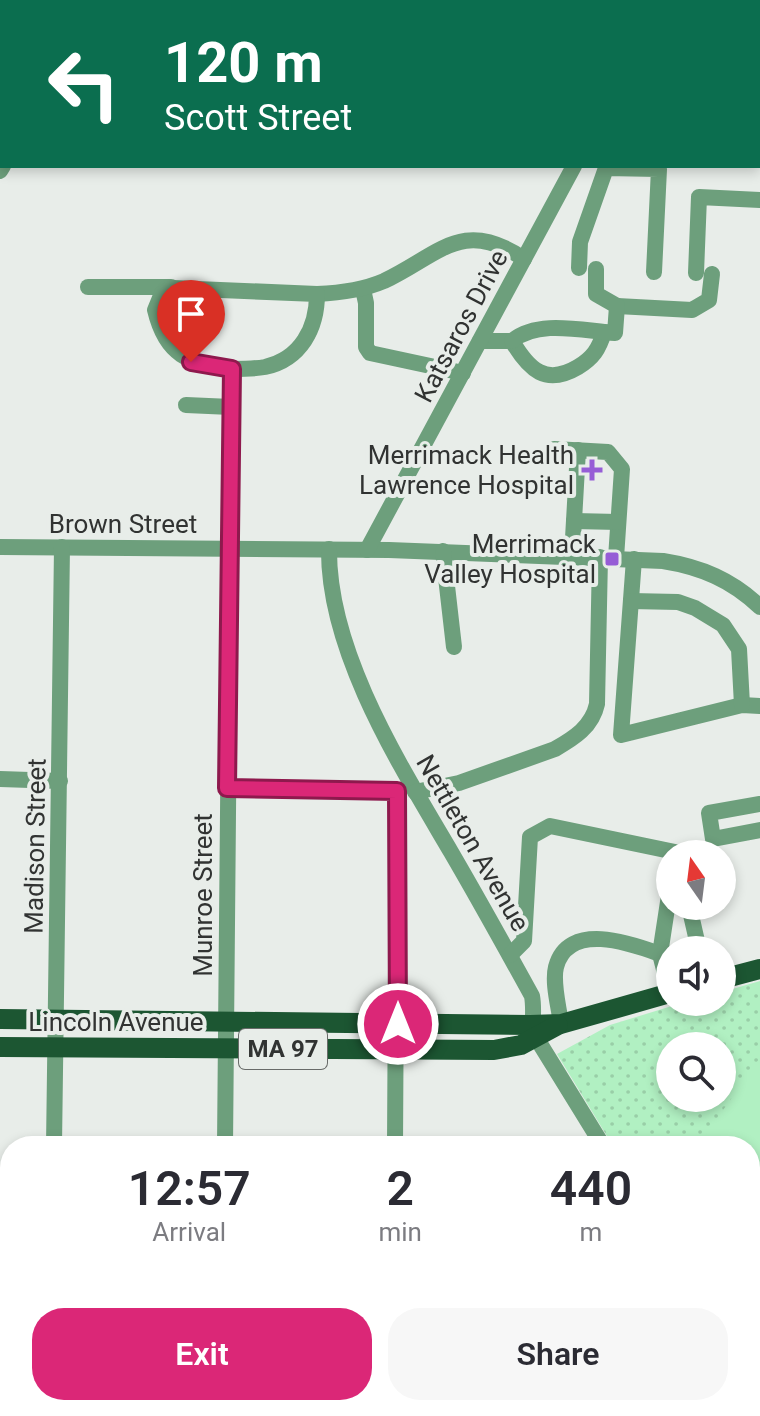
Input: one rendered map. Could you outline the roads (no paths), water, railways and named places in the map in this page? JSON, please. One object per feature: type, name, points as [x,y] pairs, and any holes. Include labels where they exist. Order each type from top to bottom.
[{"type":"main road","points":[[736,975],[760,969]]},
{"type":"main road","name":"Lincoln Avenue","points":[[0,1019],[398,1024],[533,1032],[656,997]]},
{"type":"main road","name":"Lincoln Avenue","points":[[0,1047],[494,1050],[521,1045],[533,1032]]},
{"type":"street","name":"Katsaros Drive","points":[[367,550],[573,168]]},
{"type":"street","points":[[654,272],[659,169],[606,168],[580,242],[596,294],[617,306],[692,310],[709,300],[704,274],[699,197],[760,200]]},
{"type":"street","points":[[88,287],[317,294],[363,289],[443,247],[459,242],[489,240],[506,246],[524,259]]},
{"type":"street","points":[[173,288],[159,295],[155,310],[168,344],[191,362],[232,369],[264,367],[279,362],[298,349],[315,324],[317,294]]},
{"type":"street","points":[[363,289],[366,347],[370,353],[463,373]]},
{"type":"street","points":[[480,341],[512,341],[524,331],[547,328],[615,333],[617,306]]},
{"type":"street","points":[[512,341],[531,366],[546,376],[559,377],[590,360],[600,347],[604,332]]},
{"type":"street","name":"Munroe Street","points":[[225,1136],[232,369]]},
{"type":"street","points":[[186,405],[231,407]]},
{"type":"street","points":[[415,792],[459,783],[555,749],[591,721],[597,704],[608,558],[618,522],[622,469],[608,452],[554,449]]},
{"type":"street","points":[[572,556],[578,450]]},
{"type":"street","points":[[574,521],[618,522]]},
{"type":"street","name":"Brown Street","points":[[0,547],[443,551],[634,559],[689,565],[705,571],[722,578],[760,607]]},
{"type":"street","name":"Madison Street","points":[[54,1136],[62,547]]},
{"type":"street","name":"Nettleton Avenue","points":[[329,549],[331,595],[343,637],[375,714],[415,792],[532,996],[533,1032],[597,1136]]},
{"type":"street","points":[[443,551],[454,647]]},
{"type":"street","points":[[634,559],[621,735],[742,705],[760,706]]},
{"type":"street","points":[[631,601],[678,602],[723,625],[739,649],[742,705]]},
{"type":"street","points":[[0,779],[60,781]]},
{"type":"street","points":[[227,788],[397,791],[395,1136]]},
{"type":"street","points":[[760,804],[709,813],[713,839],[760,830]]},
{"type":"street","points":[[510,955],[524,941],[530,837],[550,826],[656,849]]},
{"type":"street","points":[[561,1024],[555,970],[566,948],[577,942],[595,939],[626,941],[656,952]]},
{"type":"place","name":"Merrimack Health Lawrence Hospital","points":[[592,470]]},
{"type":"place","name":"Merrimack Valley Hospital","points":[[612,559]]}]
